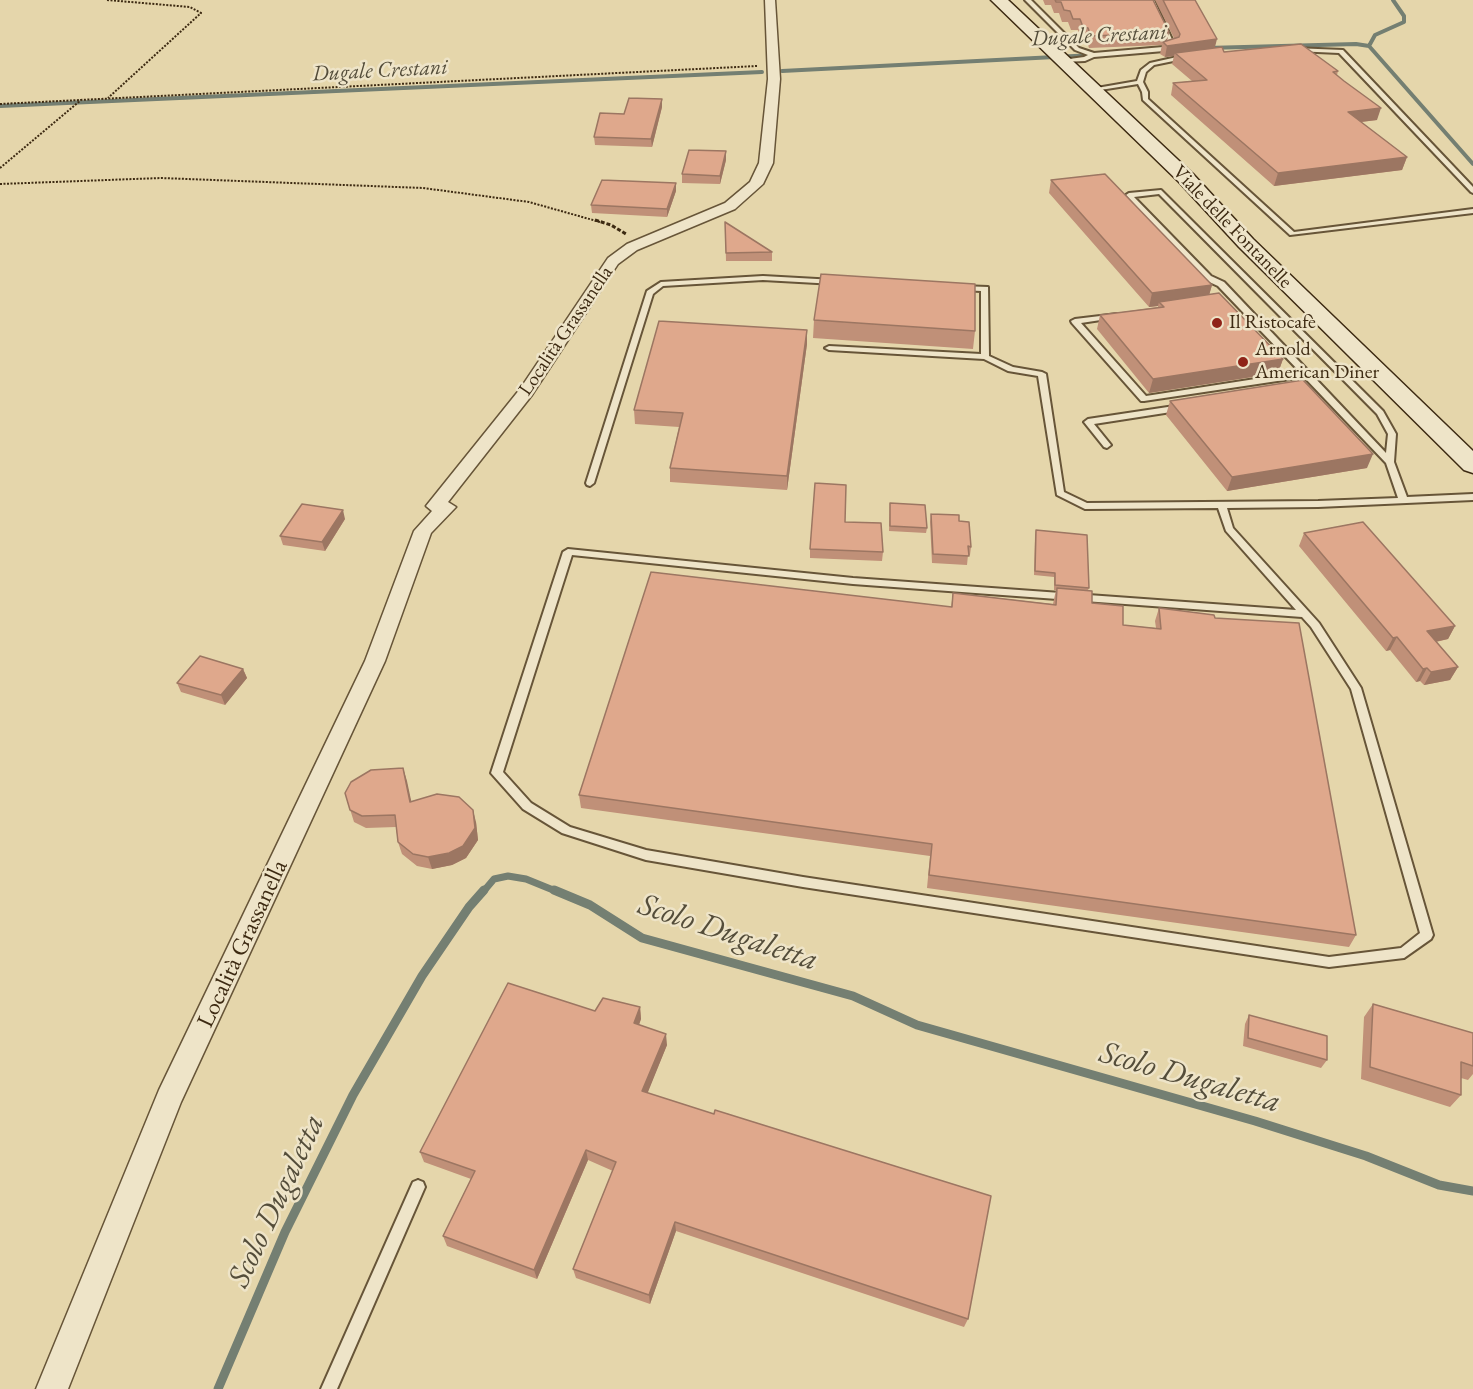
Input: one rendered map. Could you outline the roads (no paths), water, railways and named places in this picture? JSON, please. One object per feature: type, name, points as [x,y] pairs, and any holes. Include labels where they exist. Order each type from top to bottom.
[{"type":"main road","name":"Viale delle Fontanelle","points":[[999,0],[1186,178],[1246,243],[1473,465]]},
{"type":"street","name":"Località Grassanella","points":[[52,1389],[169,1099],[375,661],[423,531],[525,392],[613,261],[642,243],[730,206],[756,184],[766,163],[773,65],[770,0]]},
{"type":"lane","points":[[1028,0],[1077,49],[1093,55]]},
{"type":"lane","points":[[1064,61],[1085,59],[1093,55],[1164,50],[1172,46],[1151,0]]},
{"type":"lane","points":[[1282,50],[1341,51],[1473,191]]},
{"type":"lane","points":[[1189,57],[1152,64],[1143,71],[1140,82],[1145,92],[1145,99],[1292,234],[1473,211]]},
{"type":"lane","points":[[1094,90],[1140,82]]},
{"type":"lane","points":[[1390,462],[1221,284],[1208,278],[1129,195],[1161,192],[1380,413],[1392,434],[1390,462],[1403,500]]},
{"type":"lane","points":[[590,483],[650,293],[661,284],[763,278],[845,282]]},
{"type":"lane","points":[[950,287],[985,289],[985,357]]},
{"type":"lane","points":[[1225,301],[1236,300]]},
{"type":"lane","points":[[1121,315],[1075,321],[1144,399],[1306,374]]},
{"type":"lane","points":[[829,348],[985,357],[1011,369],[1042,374],[1060,493],[1085,506],[1222,505],[1473,497]]},
{"type":"lane","points":[[1306,388],[1318,386]]},
{"type":"lane","points":[[1107,445],[1088,422],[1192,406]]},
{"type":"lane","points":[[1222,505],[1229,529],[1305,614],[1356,688],[1427,935],[1404,953],[1329,962],[803,882],[646,855],[566,830],[527,806],[497,773],[568,552],[853,581],[1305,614]]},
{"type":"lane","points":[[329,1389],[418,1187]]},
{"type":"waterway","name":"Scolo Dugaletta","points":[[1369,46],[1375,35],[1404,22],[1404,16],[1393,0]]},
{"type":"waterway","name":"Dugale Crestani","points":[[1207,48],[1356,44],[1369,46]]},
{"type":"waterway","name":"Dugale Crestani","points":[[1369,46],[1473,164]]},
{"type":"waterway","name":"Dugale Crestani","points":[[782,71],[1094,55]]},
{"type":"waterway","name":"Dugale Crestani","points":[[0,106],[762,72]]},
{"type":"waterway","name":"Scolo Dugaletta","points":[[483,892],[494,879],[508,876],[526,879],[558,892]]},
{"type":"waterway","name":"Scolo Dugaletta","points":[[218,1389],[285,1232],[353,1095],[422,976],[469,907],[484,890]]},
{"type":"waterway","name":"Scolo Dugaletta","points":[[554,890],[590,905],[642,938],[853,996],[917,1025],[1255,1121],[1366,1156],[1439,1185],[1473,1191]]},
{"type":"place","name":"Il Ristocafè","points":[[1217,323]]},
{"type":"place","name":"Arnold American Diner","points":[[1243,362]]}]
